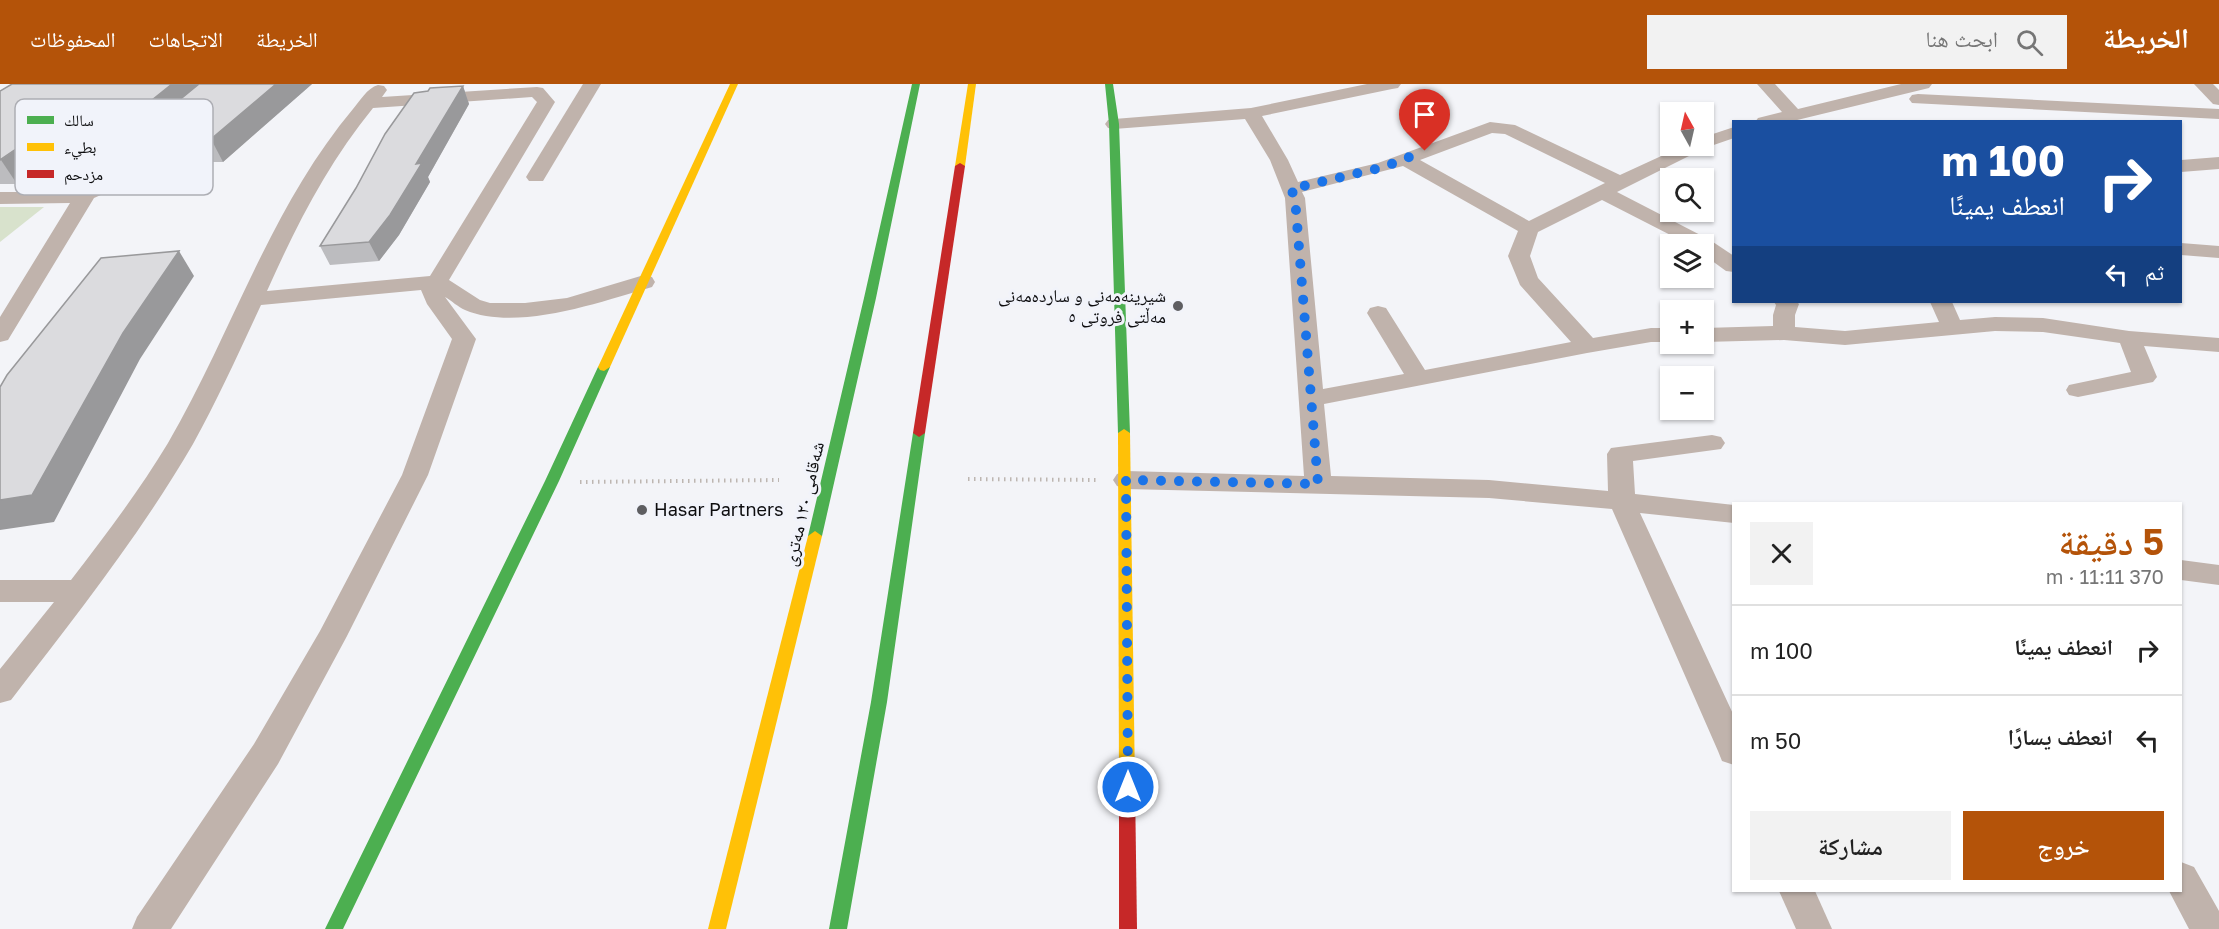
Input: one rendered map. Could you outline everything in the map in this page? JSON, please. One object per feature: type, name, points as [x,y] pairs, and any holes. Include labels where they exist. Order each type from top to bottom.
[{"type":"main road","points":[[334,929],[552,482],[734,84]]},
{"type":"main road","name":"شەقامی ١٢٠ مەتری","points":[[717,929],[795,621],[870,298],[916,84]]},
{"type":"main road","points":[[838,929],[879,702],[972,84]]},
{"type":"main road","points":[[1110,84],[1114,124],[1126,480],[1128,929]]},
{"type":"street","points":[[206,99],[224,84]]},
{"type":"street","points":[[0,691],[80,591],[144,499],[186,432],[238,332],[291,214],[308,184],[340,136],[383,84]]},
{"type":"street","points":[[536,177],[592,84]]},
{"type":"street","points":[[1114,124],[1251,113],[1392,84]]},
{"type":"street","points":[[1766,84],[1793,114]]},
{"type":"street","points":[[2203,84],[2219,100]]},
{"type":"street","points":[[150,929],[266,754],[333,636],[415,475],[465,339],[458,326],[437,304],[432,290],[546,102],[540,88],[367,103]]},
{"type":"street","points":[[1771,120],[1793,114],[1920,96],[1974,102],[2219,114]]},
{"type":"street","points":[[1974,102],[1995,120]]},
{"type":"street","points":[[1251,113],[1279,160],[1295,198],[1302,261],[1318,484]]},
{"type":"street","points":[[1291,189],[1384,167],[1490,127],[1502,127],[1611,187],[1686,234]]},
{"type":"street","points":[[1714,139],[1732,133]]},
{"type":"street","points":[[1587,346],[1528,280],[1519,256],[1529,229],[1676,156]]},
{"type":"street","points":[[1404,159],[1529,229]]},
{"type":"street","points":[[2182,166],[2219,163]]},
{"type":"street","points":[[0,198],[68,199],[85,196]]},
{"type":"street","points":[[0,335],[85,196]]},
{"type":"street","points":[[2182,249],[2219,252]]},
{"type":"street","points":[[1714,252],[1732,265]]},
{"type":"street","points":[[252,298],[437,282],[472,306],[489,310],[525,310],[568,304],[644,282]]},
{"type":"street","points":[[1784,333],[1784,315],[1789,303]]},
{"type":"street","points":[[1941,303],[1952,327]]},
{"type":"street","points":[[1378,313],[1418,378]]},
{"type":"street","points":[[1714,334],[1784,333],[1845,338],[1995,324],[2043,326],[2128,338],[2219,345]]},
{"type":"street","points":[[1311,399],[1587,346],[1660,335]]},
{"type":"street","points":[[2078,390],[2145,377],[2128,338]]},
{"type":"street","points":[[1712,443],[1620,454],[1622,502],[1732,747]]},
{"type":"street","points":[[1126,480],[1489,489],[1732,514]]},
{"type":"street","points":[[2182,570],[2219,575]]},
{"type":"street","points":[[0,591],[80,591]]},
{"type":"street","points":[[2182,880],[2209,929]]},
{"type":"street","points":[[1797,892],[1814,929]]},
{"type":"path","points":[[968,479],[1126,480]]},
{"type":"path","points":[[552,482],[779,480]]},
{"type":"green space","points":[[0,207],[44,207],[0,242]]},
{"type":"building","points":[[12,84],[172,84],[153,99],[15,99],[15,150],[0,160],[0,91]]},
{"type":"building","points":[[199,84],[276,84],[213,137],[213,99],[181,99]]},
{"type":"building","points":[[463,86],[416,164],[422,163],[390,215],[369,242],[320,246],[356,188],[385,134],[414,93],[428,91],[430,88]]},
{"type":"building","points":[[179,251],[123,333],[32,495],[0,500],[0,387],[7,375],[101,258]]},
{"type":"traffic: fast","points":[[815,536],[916,84]]},
{"type":"traffic: fast","points":[[1109,84],[1114,124],[1124,433]]},
{"type":"traffic: fast","points":[[334,929],[552,481],[604,367]]},
{"type":"traffic: fast","points":[[838,929],[879,702],[919,433]]},
{"type":"traffic: slow","points":[[604,367],[734,84]]},
{"type":"traffic: slow","points":[[960,166],[972,84]]},
{"type":"traffic: slow","points":[[1124,433],[1127,785]]},
{"type":"traffic: slow","points":[[717,929],[815,536]]},
{"type":"traffic: jam","points":[[919,433],[960,166]]},
{"type":"traffic: jam","points":[[1127,785],[1128,929]]},
{"type":"place","name":"شیرینەمەنی و ساردەمەنی مەڵتی فروتی ٥","points":[[1178,306]]},
{"type":"place","name":"Hasar Partners","points":[[642,510]]},
{"type":"route","points":[[1128,787],[1126,480],[1318,484],[1302,261],[1295,198],[1291,189],[1384,167],[1425,151]]}]
